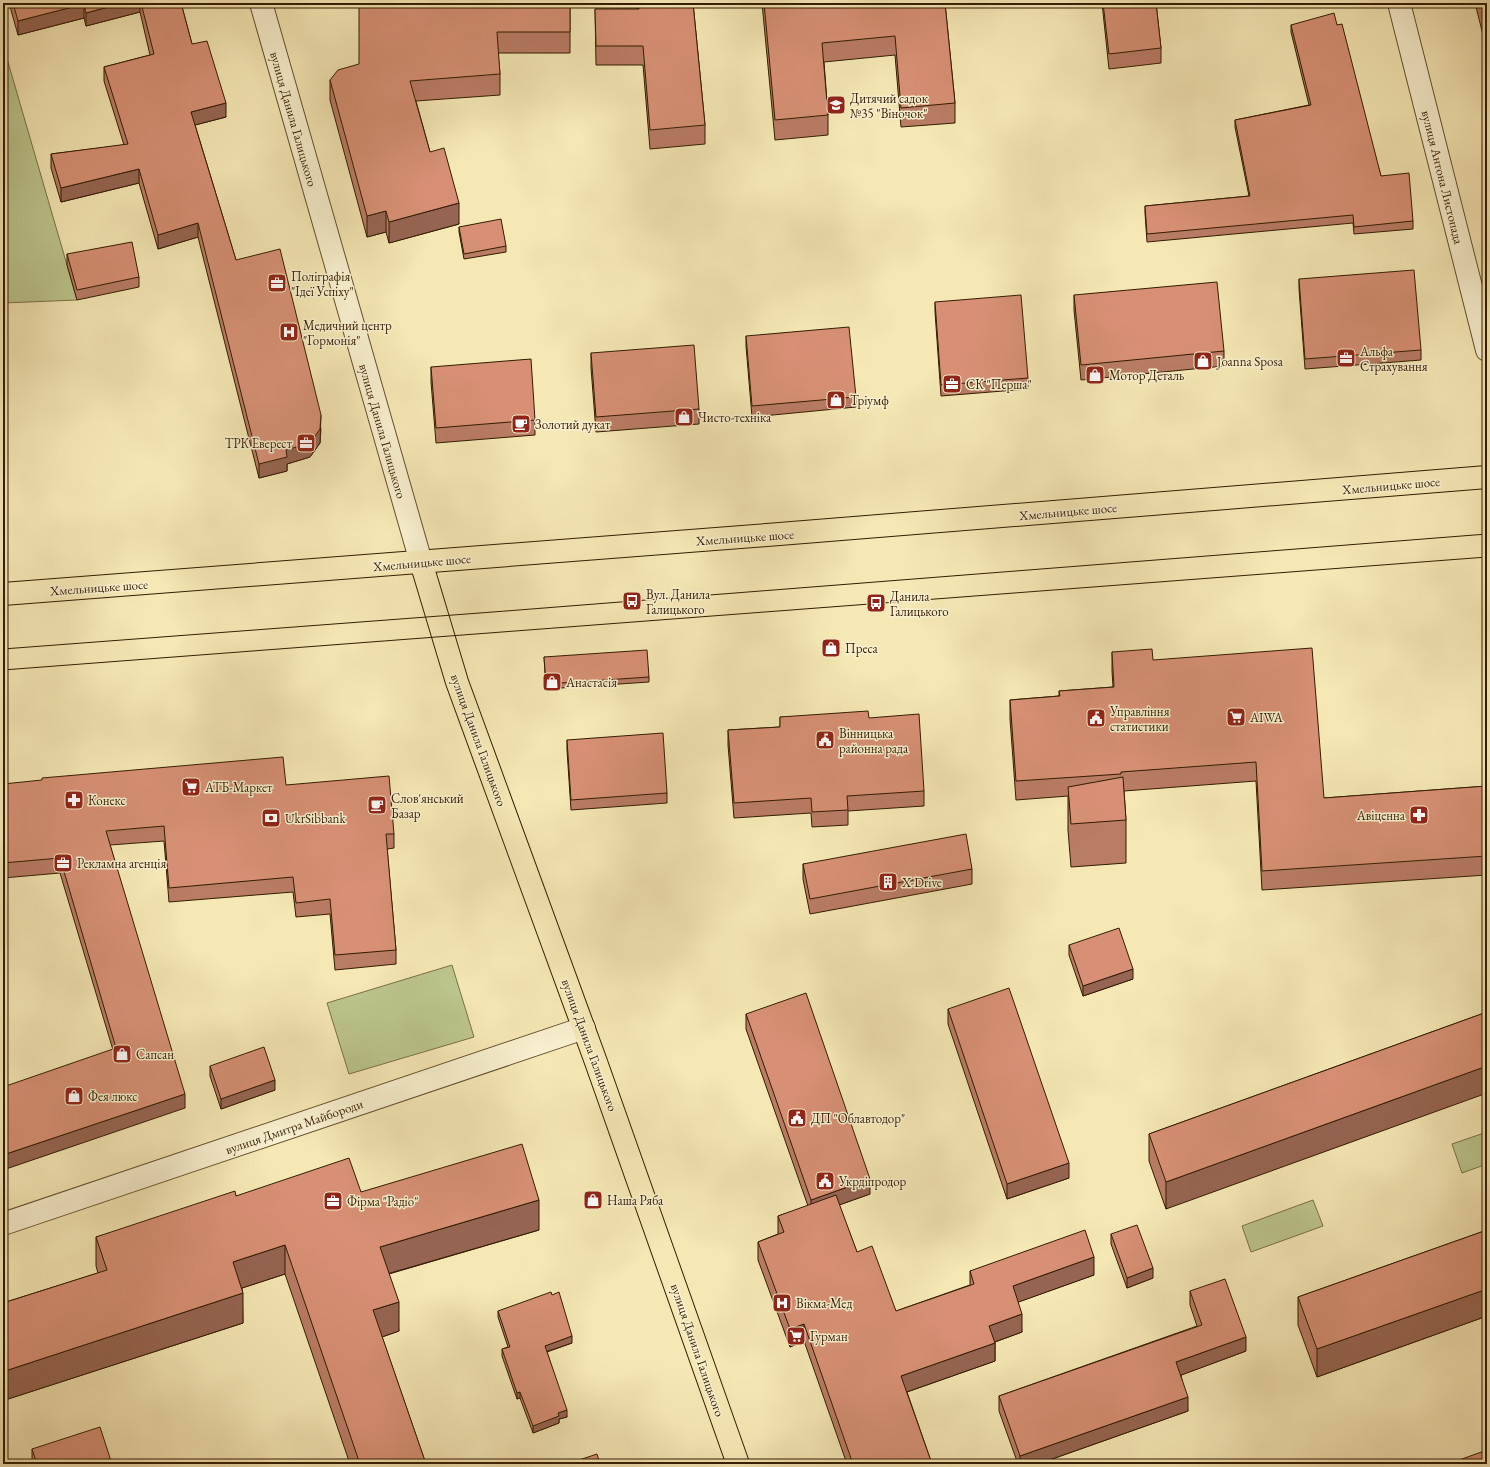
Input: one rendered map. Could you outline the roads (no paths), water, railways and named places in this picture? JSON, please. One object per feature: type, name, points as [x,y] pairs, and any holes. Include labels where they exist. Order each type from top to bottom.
[{"type":"main road","name":"Хмельницьке шосе","points":[[3,594],[1487,477]]},
{"type":"main road","name":"вулиця Данила Галицького","points":[[420,562],[457,682],[584,1028],[738,1464]]},
{"type":"street","name":"вулиця Данила Галицького","points":[[261,3],[420,562]]},
{"type":"street","name":"вулиця Антона Листопада","points":[[1398,3],[1487,350]]},
{"type":"street","name":"вулиця Дмитра Майбороди","points":[[3,1224],[584,1028]]},
{"type":"tram line","points":[[3,649],[1487,534]]},
{"type":"tram line","points":[[3,670],[1487,557]]},
{"type":"place","name":"Дитячий садок №35 \"Віночок\"","points":[[836,105]]},
{"type":"place","name":"Поліграфія \"Ідеї Успіху\"","points":[[277,283]]},
{"type":"place","name":"Медичний центр \"Гормонія\"","points":[[289,332]]},
{"type":"place","name":"Альфа Страхування","points":[[1346,358]]},
{"type":"place","name":"Joanna Sposa","points":[[1203,361]]},
{"type":"place","name":"Мотор Деталь","points":[[1095,375]]},
{"type":"place","name":"СК \"Перша\"","points":[[952,384]]},
{"type":"place","name":"Тріумф","points":[[836,400]]},
{"type":"place","name":"Чисто-техніка","points":[[684,417]]},
{"type":"place","name":"Золотий дукат","points":[[521,424]]},
{"type":"place","name":"ТРК Еверест","points":[[306,443]]},
{"type":"place","name":"Вул. Данила Галицького","points":[[632,601]]},
{"type":"place","name":"Данила Галицького","points":[[876,603]]},
{"type":"place","name":"Преса","points":[[831,648]]},
{"type":"place","name":"Анастасія","points":[[552,682]]},
{"type":"place","name":"AIWA","points":[[1236,717]]},
{"type":"place","name":"Управління статистики","points":[[1096,718]]},
{"type":"place","name":"Вінницька районна рада","points":[[825,740]]},
{"type":"place","name":"АТБ-Маркет","points":[[191,787]]},
{"type":"place","name":"Конекс","points":[[74,800]]},
{"type":"place","name":"Слов'янський Базар","points":[[377,805]]},
{"type":"place","name":"Авіценна","points":[[1419,815]]},
{"type":"place","name":"UkrSibbank","points":[[271,818]]},
{"type":"place","name":"Рекламна агенція","points":[[63,863]]},
{"type":"place","name":"X-Drive","points":[[888,882]]},
{"type":"place","name":"Сапсан","points":[[122,1054]]},
{"type":"place","name":"Фея люкс","points":[[74,1096]]},
{"type":"place","name":"ДП \"Облавтодор\"","points":[[797,1118]]},
{"type":"place","name":"Укрдіпродор","points":[[825,1181]]},
{"type":"place","name":"Наша Ряба","points":[[593,1200]]},
{"type":"place","name":"Фірма \"Радіо\"","points":[[333,1201]]},
{"type":"place","name":"Вікма-Мед","points":[[782,1303]]},
{"type":"place","name":"Гурман","points":[[796,1336]]}]
